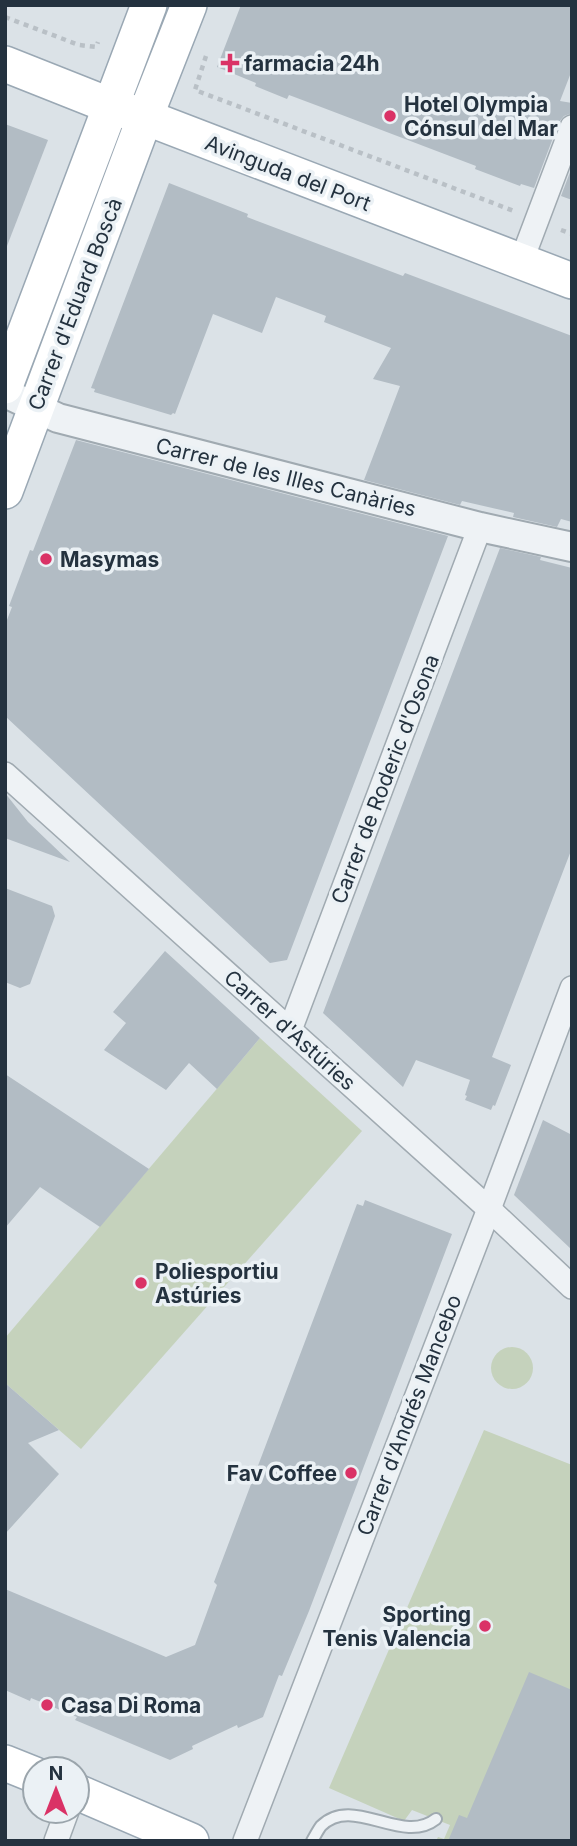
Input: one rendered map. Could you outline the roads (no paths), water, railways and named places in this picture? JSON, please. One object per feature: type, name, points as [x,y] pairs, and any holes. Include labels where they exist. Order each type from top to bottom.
[{"type":"main road","name":"Carrer d'Eduard Boscà","points":[[5,386],[149,5]]},
{"type":"main road","name":"Carrer d'Eduard Boscà","points":[[5,491],[188,5]]},
{"type":"main road","name":"Avinguda del Port","points":[[5,64],[572,281]]},
{"type":"main road","points":[[91,1798],[191,1841]]},
{"type":"street","points":[[521,261],[572,127]]},
{"type":"street","name":"Carrer de les Illes Canàries","points":[[5,394],[58,418],[480,527],[572,547]]},
{"type":"street","name":"Carrer de Roderic d'Osona","points":[[290,1030],[480,527]]},
{"type":"street","name":"Carrer d'Astúries","points":[[5,774],[489,1209],[572,1287]]},
{"type":"street","name":"Carrer d'Andrés Mancebo","points":[[245,1841],[572,988]]},
{"type":"lane","points":[[313,1841],[321,1825],[334,1819],[348,1819],[384,1834]]},
{"type":"lane","points":[[417,1838],[429,1830],[436,1819]]},
{"type":"place","name":"farmacia 24h","points":[[230,63]]},
{"type":"place","name":"Hotel Olympia Cónsul del Mar","points":[[390,116]]},
{"type":"place","name":"Masymas","points":[[46,559]]},
{"type":"place","name":"Poliesportiu Astúries","points":[[141,1283]]},
{"type":"place","name":"Fav Coffee","points":[[351,1473]]},
{"type":"place","name":"Sporting Tenis Valencia","points":[[485,1626]]},
{"type":"place","name":"Casa Di Roma","points":[[47,1705]]}]
